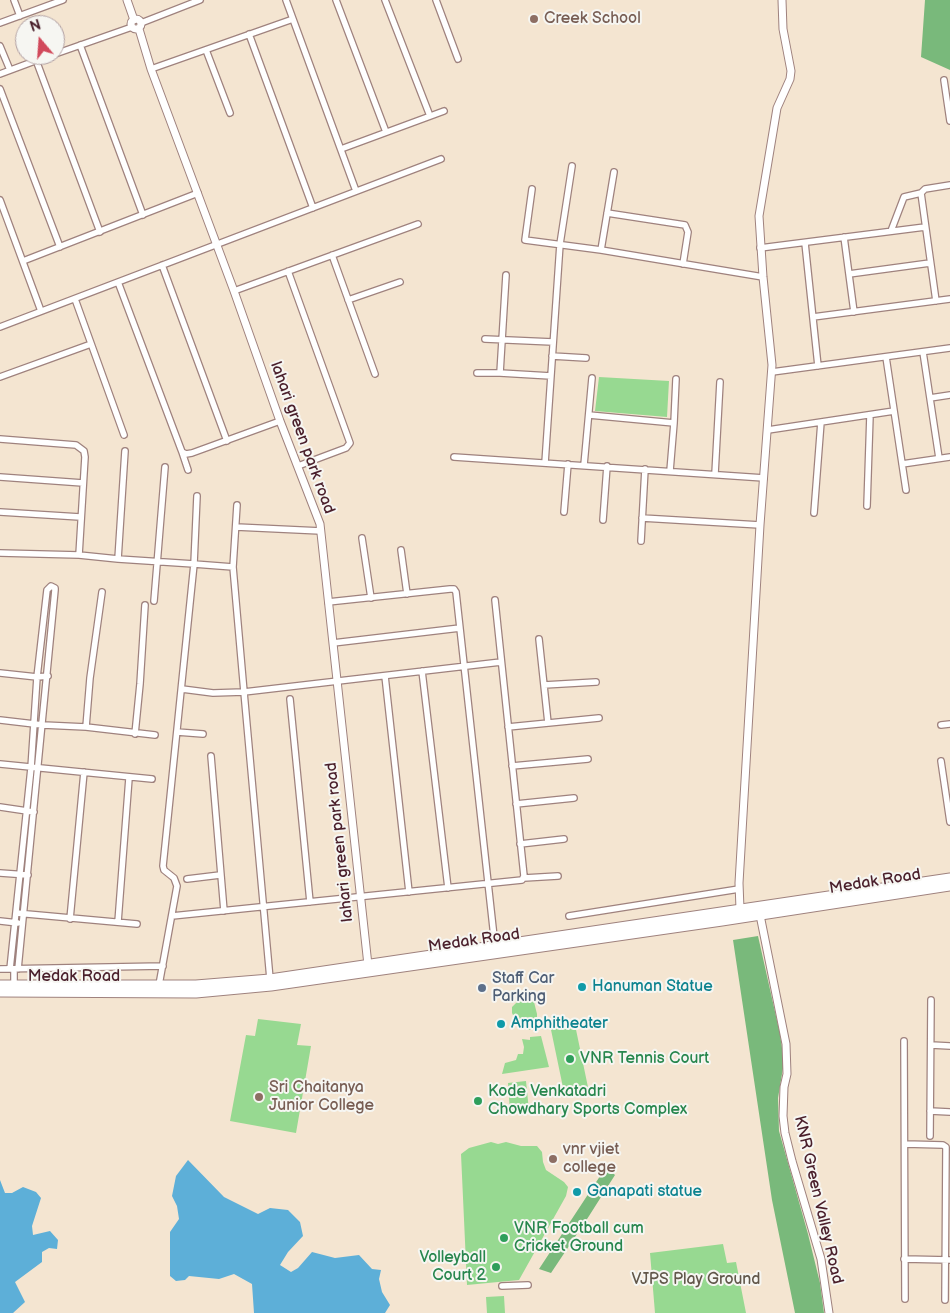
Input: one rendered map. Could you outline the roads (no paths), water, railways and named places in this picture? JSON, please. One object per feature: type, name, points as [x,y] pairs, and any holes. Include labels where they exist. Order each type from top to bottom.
[{"type":"main road","name":"Medak Road","points":[[0,992],[196,993],[237,990],[760,916],[950,878]]},
{"type":"main road","name":"Medak Road","points":[[0,985],[196,985],[270,979],[740,909],[950,886]]},
{"type":"street","points":[[14,0],[20,15]]},
{"type":"street","points":[[23,15],[63,0]]},
{"type":"street","name":"lahari green park road","points":[[127,0],[280,421],[318,517],[368,965]]},
{"type":"street","points":[[65,50],[189,2],[200,0]]},
{"type":"street","points":[[286,0],[356,191]]},
{"type":"street","points":[[344,0],[336,1],[386,132]]},
{"type":"street","points":[[385,0],[430,116]]},
{"type":"street","points":[[436,0],[458,59]]},
{"type":"street","points":[[740,909],[739,889],[760,525],[772,372],[760,248],[759,216],[775,116],[791,71],[783,29],[782,0]]},
{"type":"street","points":[[0,23],[15,18]]},
{"type":"street","points":[[152,69],[293,18]]},
{"type":"street","points":[[249,34],[313,208]]},
{"type":"street","points":[[80,45],[144,215]]},
{"type":"street","points":[[0,46],[10,70]]},
{"type":"street","points":[[206,50],[230,113]]},
{"type":"street","points":[[0,74],[23,65]]},
{"type":"street","points":[[38,65],[100,232]]},
{"type":"street","points":[[944,80],[950,121]]},
{"type":"street","points":[[0,89],[60,247]]},
{"type":"street","points":[[341,149],[444,111]]},
{"type":"street","points":[[0,327],[441,159]]},
{"type":"street","points":[[545,463],[560,244],[572,166]]},
{"type":"street","points":[[601,250],[614,172]]},
{"type":"street","points":[[891,232],[904,197],[920,193],[925,189],[950,185]]},
{"type":"street","points":[[532,188],[526,240],[601,250],[763,278]]},
{"type":"street","points":[[920,193],[936,301]]},
{"type":"street","points":[[23,262],[198,194]]},
{"type":"street","points":[[0,200],[41,311]]},
{"type":"street","points":[[607,213],[685,225],[688,232],[683,264]]},
{"type":"street","points":[[234,291],[418,224]]},
{"type":"street","points":[[760,248],[925,227]]},
{"type":"street","points":[[844,238],[854,312]]},
{"type":"street","points":[[806,242],[818,366]]},
{"type":"street","points":[[332,255],[375,374]]},
{"type":"street","points":[[849,274],[930,263]]},
{"type":"street","points":[[162,265],[227,440]]},
{"type":"street","points":[[288,271],[350,443],[346,448],[298,466]]},
{"type":"street","points":[[500,373],[506,275]]},
{"type":"street","points":[[118,282],[188,470]]},
{"type":"street","points":[[348,300],[400,282]]},
{"type":"street","points":[[75,298],[124,435]]},
{"type":"street","points":[[813,317],[950,299]]},
{"type":"street","points":[[485,339],[553,342]]},
{"type":"street","points":[[0,377],[91,344]]},
{"type":"street","points":[[772,372],[950,348]]},
{"type":"street","points":[[923,352],[939,458]]},
{"type":"street","points":[[552,356],[586,358]]},
{"type":"street","points":[[886,357],[906,490]]},
{"type":"street","points":[[477,372],[551,376]]},
{"type":"street","points":[[584,465],[592,378]]},
{"type":"street","points":[[670,471],[676,379]]},
{"type":"street","points":[[715,474],[720,382]]},
{"type":"street","points":[[930,398],[950,395]]},
{"type":"street","points":[[768,430],[894,411]]},
{"type":"street","points":[[867,506],[870,415]]},
{"type":"street","points":[[589,416],[674,423]]},
{"type":"street","points":[[182,452],[186,454],[192,453],[280,421]]},
{"type":"street","points":[[814,514],[821,422]]},
{"type":"street","points":[[0,439],[76,445],[84,451],[79,555]]},
{"type":"street","points":[[118,559],[125,451]]},
{"type":"street","points":[[454,457],[764,478]]},
{"type":"street","points":[[902,464],[950,457]]},
{"type":"street","points":[[564,512],[568,464]]},
{"type":"street","points":[[603,520],[607,466]]},
{"type":"street","points":[[154,601],[165,467]]},
{"type":"street","points":[[641,541],[645,469]]},
{"type":"street","points":[[0,476],[83,483]]},
{"type":"street","points":[[159,985],[177,886],[176,881],[164,870],[164,866],[194,564],[197,496]]},
{"type":"street","points":[[237,505],[233,568],[270,979]]},
{"type":"street","points":[[0,512],[80,517]]},
{"type":"street","points":[[642,518],[760,525]]},
{"type":"street","points":[[236,527],[320,531]]},
{"type":"street","points":[[362,538],[371,598]]},
{"type":"street","points":[[401,550],[406,594]]},
{"type":"street","points":[[0,553],[79,555],[233,568]]},
{"type":"street","points":[[14,969],[23,924],[48,676],[56,590],[50,586],[47,590],[37,677],[31,768],[18,874],[15,922],[14,969],[14,985]]},
{"type":"street","points":[[328,602],[454,589],[457,596],[495,946]]},
{"type":"street","points":[[86,727],[90,678],[102,592]]},
{"type":"street","points":[[495,600],[524,878]]},
{"type":"street","points":[[136,734],[145,605]]},
{"type":"street","points":[[333,643],[460,628]]},
{"type":"street","points":[[540,639],[548,723]]},
{"type":"street","points":[[182,689],[213,693],[244,692],[501,662]]},
{"type":"street","points":[[422,672],[448,888]]},
{"type":"street","points":[[0,673],[37,677],[48,676]]},
{"type":"street","points":[[385,676],[409,892]]},
{"type":"street","points":[[544,685],[596,682]]},
{"type":"street","points":[[290,699],[310,902]]},
{"type":"street","points":[[508,728],[598,718]]},
{"type":"street","points":[[0,720],[86,727],[154,736]]},
{"type":"street","points":[[941,726],[950,724]]},
{"type":"street","points":[[177,732],[204,734]]},
{"type":"street","points":[[210,756],[224,911]]},
{"type":"street","points":[[512,766],[588,759]]},
{"type":"street","points":[[941,760],[950,822]]},
{"type":"street","points":[[0,764],[152,779]]},
{"type":"street","points":[[70,919],[84,772]]},
{"type":"street","points":[[118,922],[130,778]]},
{"type":"street","points":[[516,804],[574,798]]},
{"type":"street","points":[[0,807],[34,812]]},
{"type":"street","points":[[520,844],[564,839]]},
{"type":"street","points":[[0,872],[28,875]]},
{"type":"street","points":[[187,879],[220,875]]},
{"type":"street","points":[[172,916],[519,881],[524,878],[558,876]]},
{"type":"street","points":[[569,916],[739,889]]},
{"type":"street","points":[[16,913],[137,924]]},
{"type":"street","name":"KNR Green Valley Road","points":[[760,916],[786,1044],[787,1074],[784,1086],[783,1116],[785,1133],[821,1259],[829,1313]]},
{"type":"street","points":[[0,921],[23,924]]},
{"type":"street","points":[[0,969],[163,966]]},
{"type":"street","points":[[930,1136],[932,1000]]},
{"type":"street","points":[[904,1041],[905,1299]]},
{"type":"street","points":[[931,1045],[950,1046]]},
{"type":"street","points":[[930,1111],[950,1112]]},
{"type":"street","points":[[905,1144],[943,1145],[946,1147],[948,1260],[945,1300]]},
{"type":"street","points":[[904,1259],[948,1260]]},
{"type":"street","points":[[502,1286],[528,1285]]},
{"type":"water","points":[[188,1160],[224,1197],[258,1214],[270,1208],[288,1210],[300,1222],[303,1236],[288,1252],[280,1265],[291,1272],[298,1268],[312,1252],[335,1258],[359,1255],[372,1269],[381,1270],[379,1279],[382,1292],[390,1305],[385,1313],[254,1313],[252,1284],[234,1274],[219,1279],[189,1276],[185,1280],[176,1281],[170,1276],[170,1232],[179,1219],[177,1206],[172,1196],[176,1176]]},
{"type":"water","points":[[0,1180],[5,1193],[12,1193],[23,1187],[36,1192],[41,1198],[32,1226],[33,1235],[50,1231],[58,1240],[57,1249],[49,1248],[42,1252],[42,1262],[15,1282],[25,1302],[13,1313],[0,1313]]},
{"type":"place","name":"Creek School","points":[[534,19]]},
{"type":"place","name":"Hanuman Statue","points":[[582,987]]},
{"type":"place","name":"Staff Car Parking","points":[[482,988]]},
{"type":"place","name":"Amphitheater","points":[[501,1024]]},
{"type":"place","name":"VNR Tennis Court","points":[[570,1059]]},
{"type":"place","name":"Sri Chaitanya Junior College","points":[[259,1097]]},
{"type":"place","name":"Kode Venkatadri Chowdhary Sports Complex","points":[[478,1101]]},
{"type":"place","name":"vnr vjiet college","points":[[553,1159]]},
{"type":"place","name":"Ganapati statue","points":[[577,1192]]},
{"type":"place","name":"VNR Football cum Cricket Ground","points":[[504,1238]]},
{"type":"place","name":"Volleyball Court 2","points":[[496,1267]]},
{"type":"park label","name":"VJPS Play Ground","points":[[696,1280]]}]
